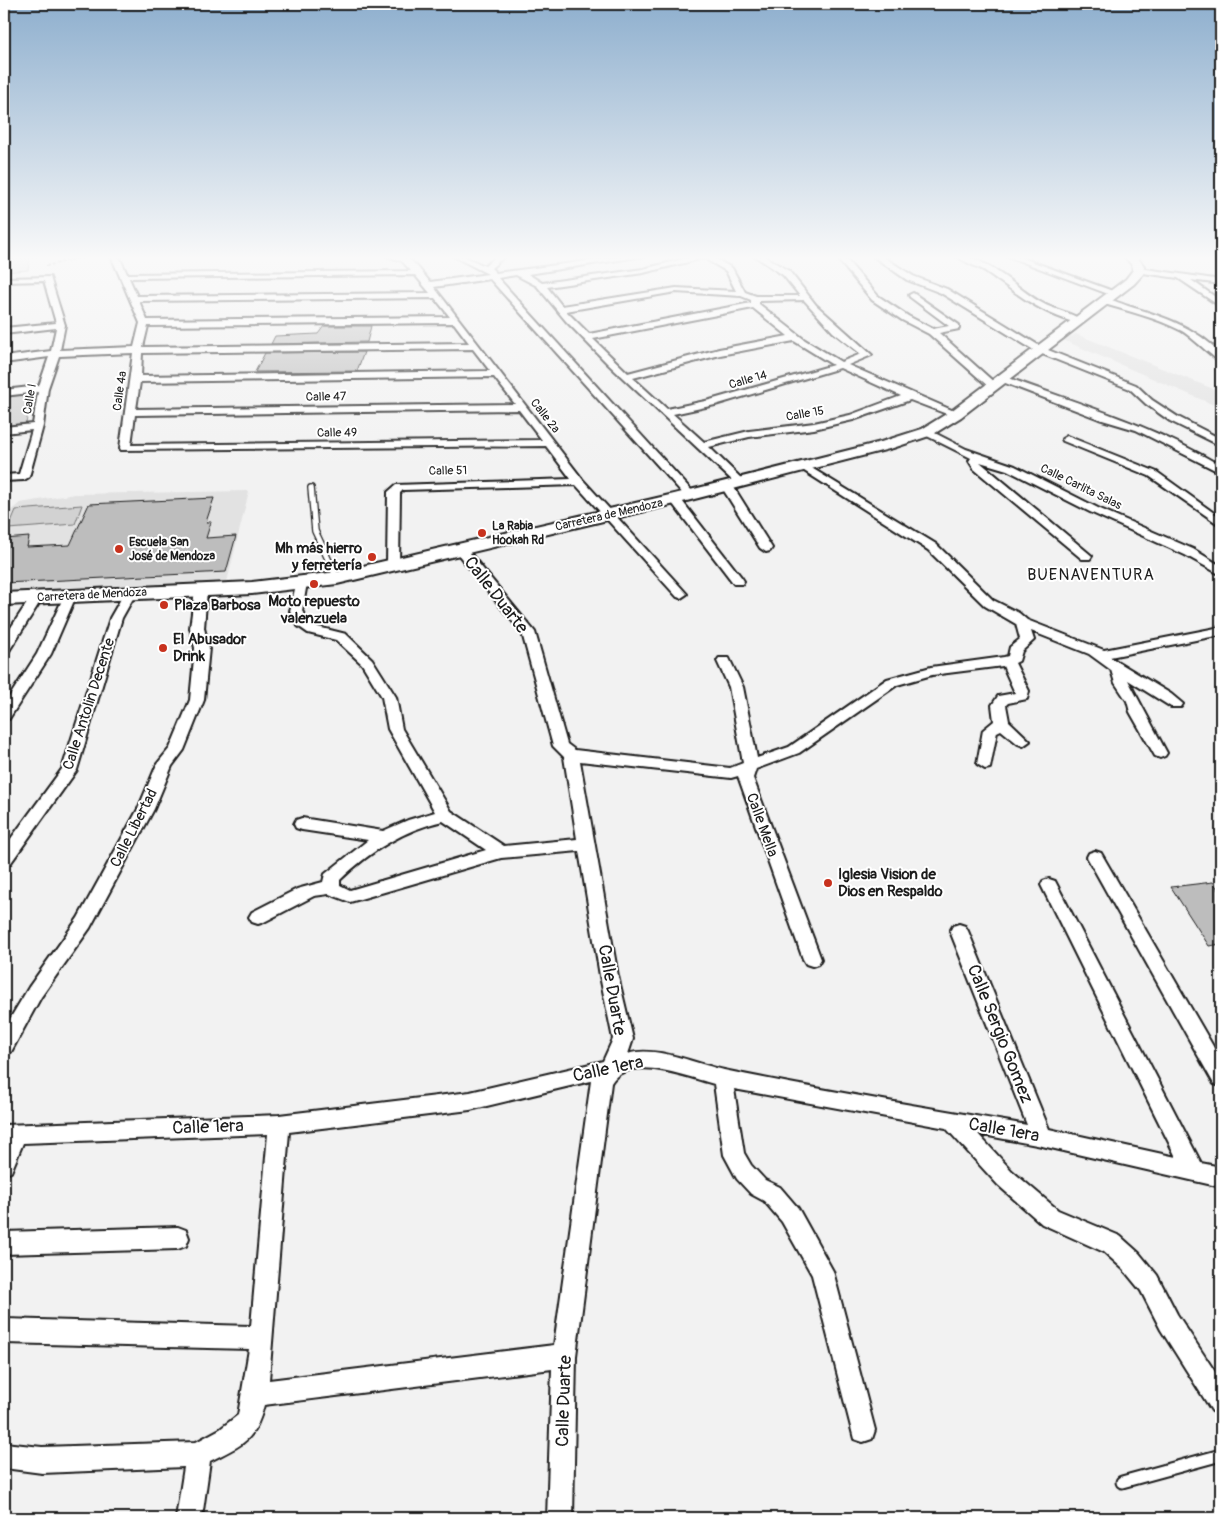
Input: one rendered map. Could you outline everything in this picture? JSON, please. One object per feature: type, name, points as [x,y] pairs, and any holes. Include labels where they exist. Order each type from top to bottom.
[{"type":"street","points":[[4,331],[42,327]]},
{"type":"street","name":"Calle I","points":[[4,478],[24,477],[38,426],[43,388],[55,353],[61,327]]},
{"type":"street","name":"Calle 4a","points":[[124,446],[143,327]]},
{"type":"street","name":"Calle 2a","points":[[460,327],[551,443],[579,482],[681,594]]},
{"type":"street","points":[[536,327],[682,497],[738,581]]},
{"type":"street","points":[[578,327],[664,413],[702,446],[733,484],[766,548]]},
{"type":"street","points":[[588,338],[639,327]]},
{"type":"street","points":[[782,327],[794,338],[838,366],[909,397],[956,414]]},
{"type":"street","name":"Calle 14","points":[[664,413],[712,403],[838,366],[867,355],[834,327]]},
{"type":"street","points":[[922,327],[932,332],[998,382],[1140,428],[1202,458],[1221,470]]},
{"type":"street","points":[[932,332],[956,327]]},
{"type":"street","points":[[1003,327],[1040,350],[1134,387],[1149,402],[1174,420],[1221,443]]},
{"type":"street","name":"Carretera de Mendoza","points":[[4,599],[301,584],[393,566],[805,467],[927,432],[956,414],[1068,327]]},
{"type":"street","points":[[1178,327],[1221,350]]},
{"type":"street","points":[[628,376],[719,352],[794,338]]},
{"type":"street","points":[[4,360],[55,353],[138,350],[476,346]]},
{"type":"street","points":[[1212,346],[1221,359]]},
{"type":"street","points":[[136,379],[497,374]]},
{"type":"street","points":[[4,393],[43,388]]},
{"type":"street","name":"Calle 15","points":[[702,446],[749,434],[814,426],[853,417],[909,397]]},
{"type":"street","name":"Calle 47","points":[[130,412],[523,407]]},
{"type":"street","points":[[4,430],[38,426]]},
{"type":"street","name":"Calle Carlita Salas","points":[[927,432],[944,443],[1011,468],[1094,510],[1189,552],[1221,571]]},
{"type":"street","points":[[1067,440],[1153,474],[1221,523]]},
{"type":"street","name":"Calle 49","points":[[124,446],[128,448],[551,443]]},
{"type":"street","points":[[979,457],[974,460],[978,467],[1086,556]]},
{"type":"street","points":[[805,467],[932,546],[989,603],[1014,616],[1022,623],[1092,651],[1104,654],[1221,631]]},
{"type":"street","name":"Calle 51","points":[[393,566],[394,492],[400,487],[579,482]]},
{"type":"street","name":"Calle Duarte","points":[[461,550],[528,632],[560,746],[570,755],[623,1039],[610,1068],[601,1081],[564,1356],[560,1518]]},
{"type":"street","points":[[301,584],[296,611],[303,623],[313,630],[341,638],[367,662],[389,696],[395,728],[444,814],[501,852]]},
{"type":"street","name":"Calle Libertad","points":[[4,1046],[35,992],[84,923],[146,809],[165,764],[176,750],[197,700],[202,648],[197,628],[201,590]]},
{"type":"street","name":"Calle Antolin Decente","points":[[4,860],[69,770],[116,618],[130,593]]},
{"type":"street","points":[[4,716],[44,654],[70,596]]},
{"type":"street","points":[[4,648],[38,597]]},
{"type":"street","points":[[570,755],[731,773],[751,764],[794,750],[892,682],[930,671],[1007,661],[1014,658],[1015,650],[1027,640],[1022,623]]},
{"type":"street","points":[[1092,651],[1118,670],[1155,689],[1176,704]]},
{"type":"street","name":"Calle Mella","points":[[724,660],[736,686],[751,764],[745,778],[812,959]]},
{"type":"street","points":[[1007,661],[1022,691],[1022,696],[1003,699],[998,705],[1002,722],[1023,741]]},
{"type":"street","points":[[1118,670],[1122,683],[1134,701],[1136,712],[1160,753]]},
{"type":"street","points":[[985,764],[990,730],[1002,722]]},
{"type":"street","points":[[332,888],[331,878],[339,870],[385,837],[412,823],[444,814]]},
{"type":"street","points":[[302,824],[385,837]]},
{"type":"street","points":[[258,917],[308,891],[319,888],[332,888],[339,893],[350,896],[501,852],[587,844]]},
{"type":"street","points":[[1095,857],[1221,1078]]},
{"type":"street","points":[[1049,885],[1194,1171]]},
{"type":"street","name":"Calle Sergio Gomez","points":[[959,932],[1042,1137]]},
{"type":"street","name":"Calle 1era","points":[[10,1134],[278,1124],[470,1101],[637,1060],[653,1060],[723,1078],[1042,1137],[1221,1177]]},
{"type":"street","points":[[723,1078],[734,1155],[744,1172],[758,1187],[772,1194],[790,1215],[822,1271],[863,1430]]},
{"type":"street","points":[[952,1121],[1005,1178],[1050,1217],[1112,1244],[1131,1261],[1149,1283],[1169,1322],[1221,1402]]},
{"type":"street","points":[[4,1456],[42,1460],[198,1454],[229,1438],[248,1422],[255,1394],[262,1338],[278,1124]]},
{"type":"street","points":[[4,1165],[10,1134]]},
{"type":"street","points":[[4,1243],[178,1238]]},
{"type":"street","points":[[4,1331],[262,1338]]},
{"type":"street","points":[[255,1394],[564,1356]]},
{"type":"street","points":[[189,1518],[198,1454]]},
{"type":"lane","points":[[312,488],[315,530],[337,578]]},
{"type":"lane","points":[[1122,1482],[1221,1455]]},
{"type":"shaded area","points":[[1076,334],[1221,392],[1221,408],[1063,340]]},
{"type":"shaded area","points":[[33,392],[26,423],[4,426],[4,396]]},
{"type":"shaded area","name":"Escuela San José de Mendoza","points":[[249,491],[227,582],[4,593],[4,516],[20,503],[75,494]]},
{"type":"shaded area","points":[[82,505],[75,524],[8,529],[16,510]]},
{"type":"building","points":[[323,327],[371,327],[367,342],[271,344],[275,336],[318,334]]},
{"type":"building","points":[[364,352],[357,371],[255,372],[265,353]]},
{"type":"building","name":"Escuela San José de Mendoza","points":[[214,498],[206,522],[211,522],[206,538],[236,536],[226,572],[4,583],[4,539],[29,537],[27,547],[70,545],[89,504]]},
{"type":"building","points":[[1213,882],[1221,893],[1221,944],[1209,946],[1171,887]]},
{"type":"place","name":"La Rabia Hookah Rd","points":[[482,533]]},
{"type":"place","name":"Escuela San José de Mendoza","points":[[119,549]]},
{"type":"place","name":"Mh más hierro y ferretería","points":[[372,557]]},
{"type":"place","name":"Moto repuesto valenzuela","points":[[314,584]]},
{"type":"place","name":"Plaza Barbosa","points":[[164,605]]},
{"type":"place","name":"El Abusador Drink","points":[[163,648]]},
{"type":"place","name":"Iglesia Vision de Dios en Respaldo","points":[[828,883]]},
{"type":"district","name":"BUENAVENTURA","points":[[1091,575]]}]
